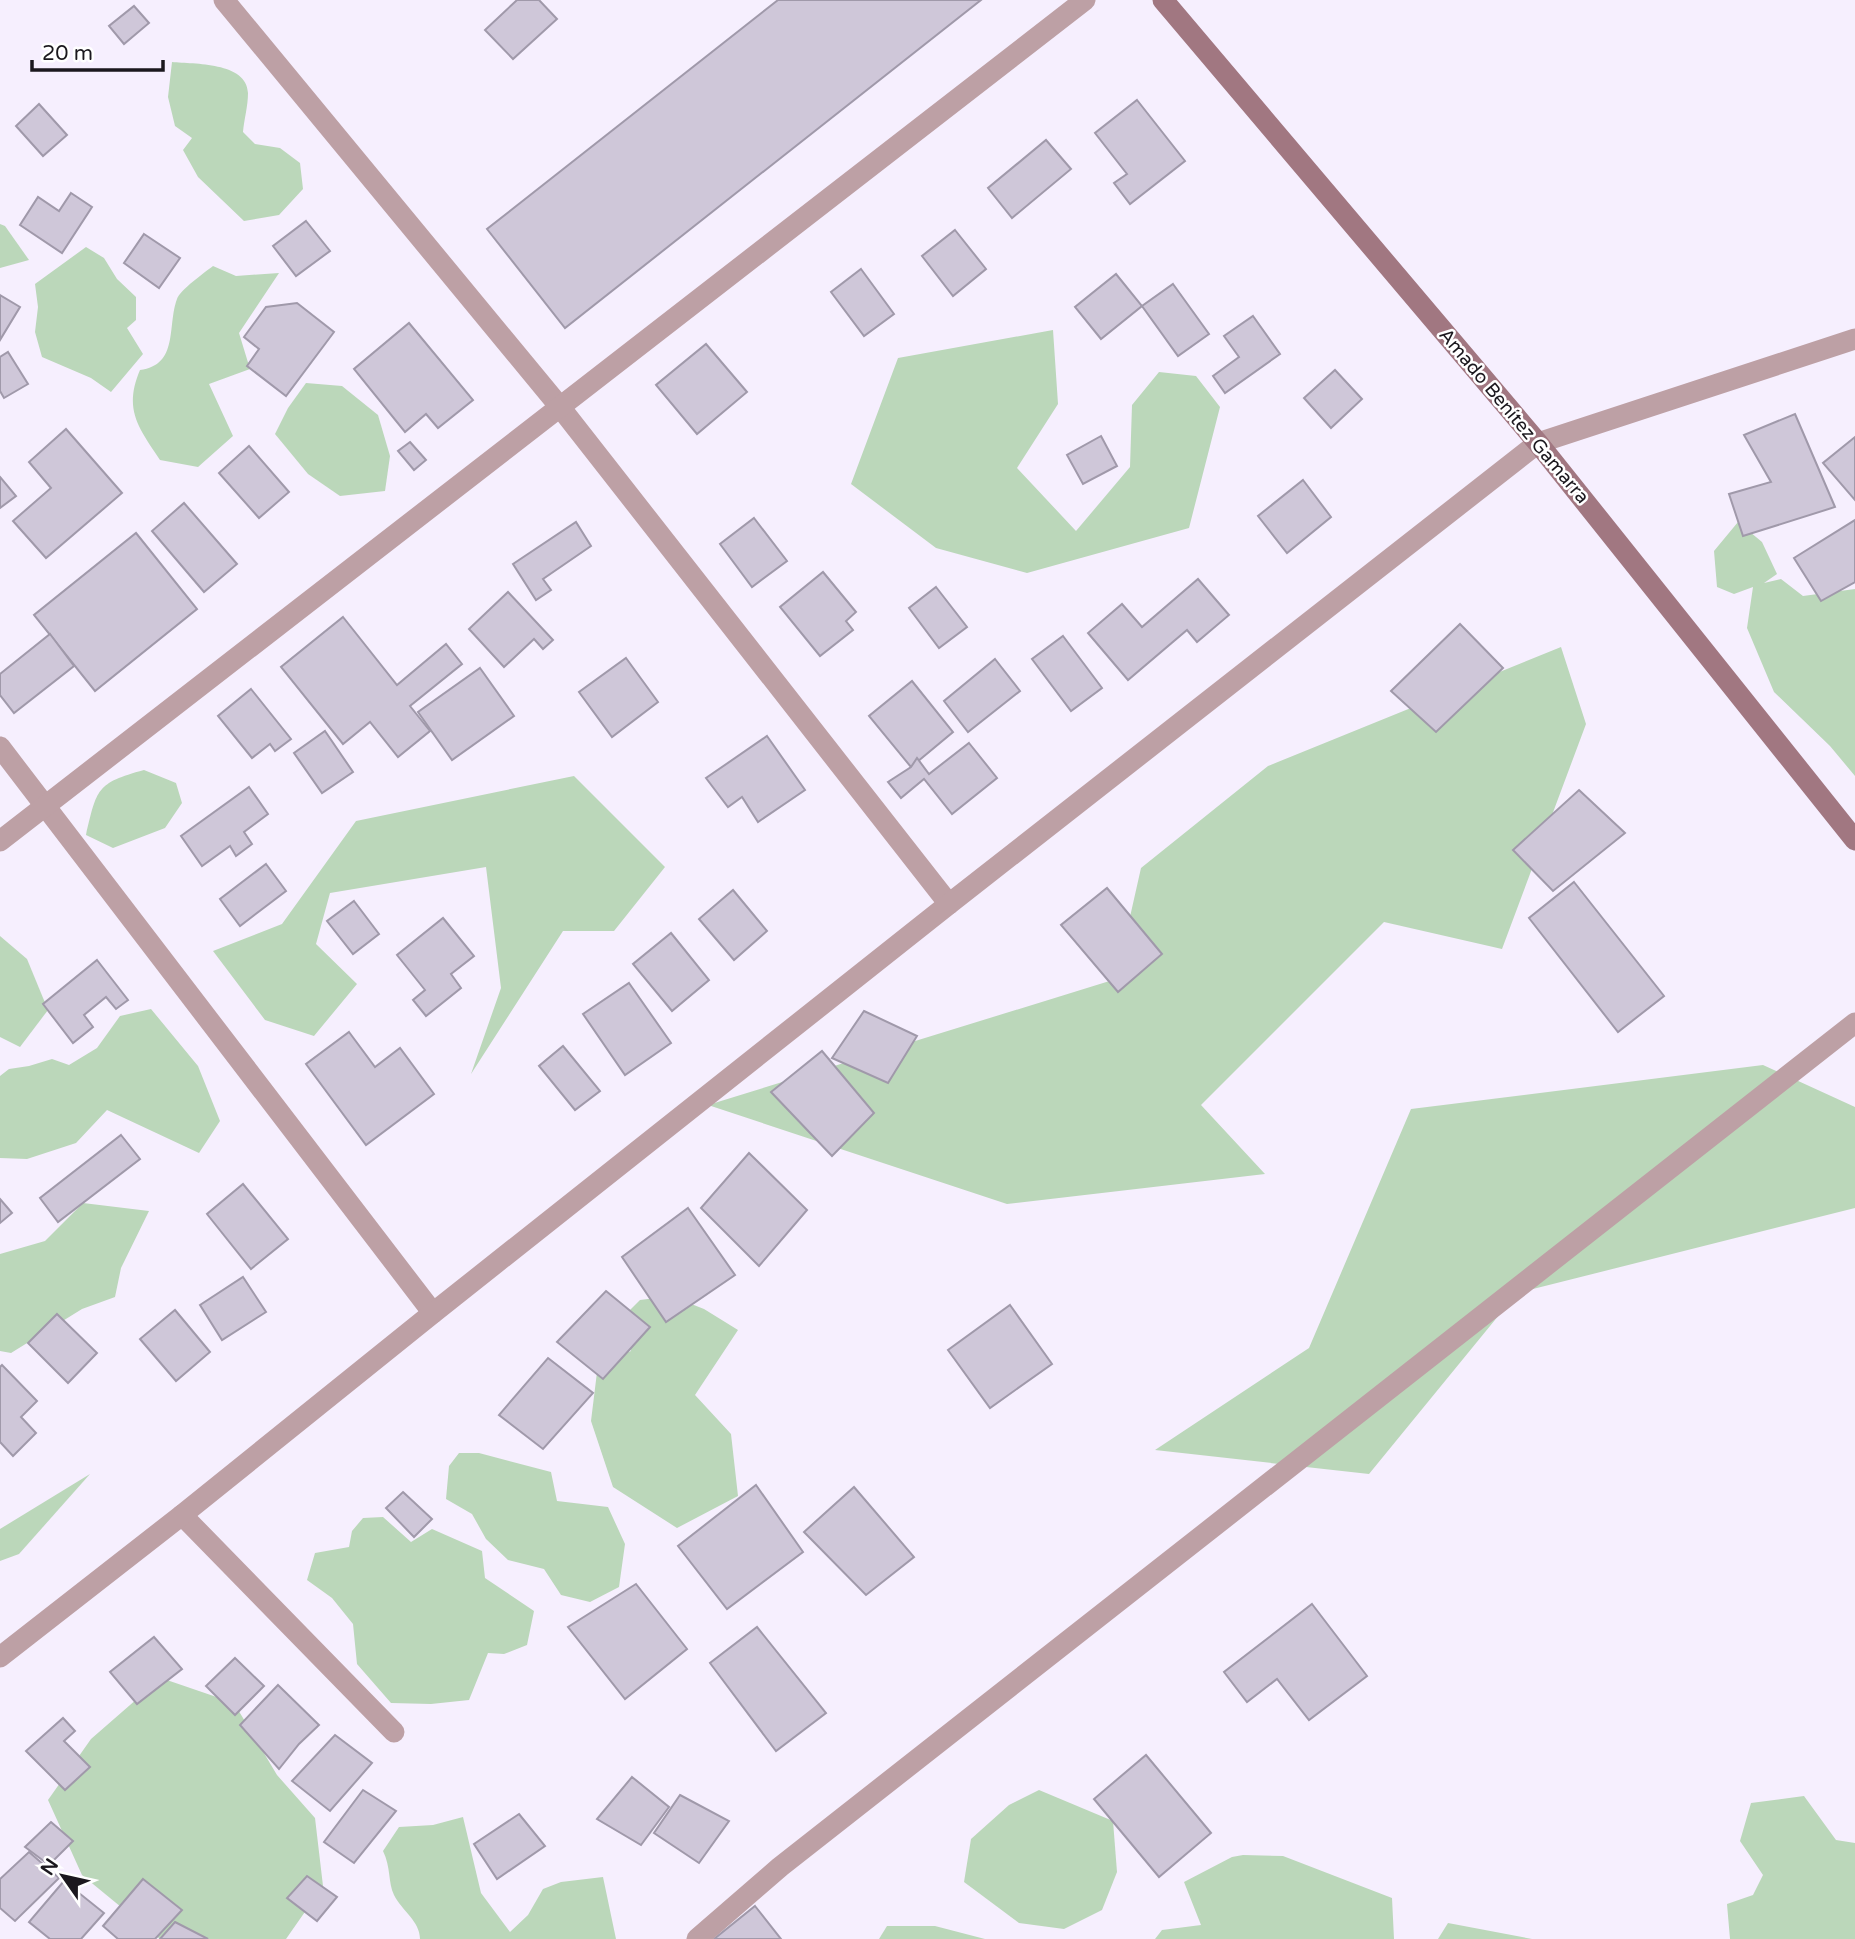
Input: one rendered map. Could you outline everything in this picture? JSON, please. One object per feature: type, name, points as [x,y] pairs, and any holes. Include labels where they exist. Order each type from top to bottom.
[{"type":"main road","name":"Amado Benítez Gamarra","points":[[1163,0],[1538,443],[1855,840]]},
{"type":"street","points":[[224,0],[560,407],[949,904]]},
{"type":"street","points":[[0,841],[1085,0]]},
{"type":"street","points":[[0,1657],[949,904],[1538,443],[1855,339]]},
{"type":"street","points":[[0,747],[433,1313]]},
{"type":"street","points":[[697,1939],[791,1858],[1855,1023]]},
{"type":"street","points":[[182,1515],[394,1732]]},
{"type":"green space","points":[[172,62],[229,70],[239,75],[245,83],[248,98],[243,132],[255,144],[280,148],[300,163],[303,189],[279,215],[244,221],[198,177],[183,150],[192,138],[175,126],[168,97]]},
{"type":"green space","points":[[0,224],[5,226],[29,260],[0,268]]},
{"type":"green space","points":[[86,247],[104,258],[117,279],[136,297],[136,320],[127,328],[143,354],[111,392],[91,378],[42,357],[35,332],[38,307],[35,284]]},
{"type":"green space","points":[[213,266],[236,276],[279,273],[239,333],[250,369],[209,384],[233,436],[198,467],[160,460],[140,428],[133,408],[133,396],[140,370],[161,361],[166,352],[179,295]]},
{"type":"green space","points":[[1053,330],[1058,404],[1017,468],[1076,531],[1130,467],[1132,405],[1159,372],[1196,376],[1220,407],[1189,528],[1027,573],[936,548],[851,484],[898,358]]},
{"type":"green space","points":[[306,383],[342,386],[378,415],[390,456],[385,491],[340,496],[308,474],[275,434],[288,408]]},
{"type":"green space","points":[[1738,522],[1762,542],[1777,574],[1764,583],[1781,579],[1803,596],[1855,589],[1855,776],[1830,746],[1774,692],[1747,628],[1753,587],[1734,594],[1717,587],[1714,551]]},
{"type":"green space","points":[[1561,647],[1586,724],[1502,949],[1384,922],[1201,1105],[1265,1174],[1007,1204],[708,1105],[1116,979],[1141,868],[1268,766]]},
{"type":"green space","points":[[144,770],[176,783],[182,803],[165,828],[113,848],[86,835],[93,807],[101,790],[116,779]]},
{"type":"green space","points":[[574,776],[665,867],[614,931],[563,931],[471,1074],[501,988],[486,867],[330,893],[316,944],[357,984],[314,1036],[265,1020],[213,951],[282,924],[356,821]]},
{"type":"green space","points":[[0,936],[27,959],[48,1010],[20,1047],[0,1037]]},
{"type":"green space","points":[[151,1009],[198,1066],[220,1121],[199,1153],[107,1110],[76,1143],[27,1159],[0,1158],[0,1076],[9,1069],[52,1059],[69,1065],[97,1048],[120,1016]]},
{"type":"green space","points":[[1763,1065],[1855,1107],[1855,1208],[1517,1293],[1369,1474],[1155,1450],[1309,1348],[1411,1109]]},
{"type":"green space","points":[[83,1203],[149,1211],[121,1268],[115,1297],[82,1309],[11,1353],[0,1351],[0,1254],[45,1241]]},
{"type":"green space","points":[[671,1296],[704,1309],[738,1330],[695,1395],[731,1434],[738,1496],[677,1528],[613,1487],[591,1421],[598,1364],[631,1351],[617,1323],[640,1300]]},
{"type":"green space","points":[[459,1453],[479,1453],[551,1472],[557,1501],[608,1507],[625,1544],[619,1587],[590,1602],[561,1595],[544,1569],[508,1560],[486,1539],[472,1514],[446,1499],[449,1466]]},
{"type":"green space","points":[[90,1474],[19,1554],[0,1561],[0,1529]]},
{"type":"green space","points":[[383,1517],[411,1542],[432,1529],[482,1551],[485,1578],[534,1611],[527,1645],[504,1654],[488,1653],[469,1700],[431,1704],[391,1703],[357,1664],[353,1624],[332,1598],[307,1580],[315,1553],[349,1547],[352,1531],[363,1518]]},
{"type":"green space","points":[[161,1678],[234,1703],[277,1775],[315,1818],[323,1886],[286,1939],[160,1939],[82,1875],[48,1800],[91,1739]]},
{"type":"green space","points":[[1039,1790],[1113,1821],[1117,1872],[1102,1910],[1064,1929],[1019,1923],[964,1882],[971,1839],[1009,1805]]},
{"type":"green space","points":[[1804,1796],[1836,1840],[1855,1843],[1855,1939],[1730,1939],[1727,1904],[1753,1895],[1763,1875],[1740,1841],[1751,1803]]},
{"type":"green space","points":[[463,1817],[481,1893],[510,1932],[528,1915],[543,1889],[561,1882],[603,1877],[616,1939],[420,1939],[414,1921],[394,1895],[383,1851],[399,1827],[433,1825]]},
{"type":"green space","points":[[1283,1856],[1392,1898],[1394,1939],[1155,1939],[1162,1930],[1201,1925],[1184,1882],[1232,1857]]},
{"type":"green space","points":[[1448,1923],[1532,1939],[1438,1939]]},
{"type":"green space","points":[[887,1926],[935,1926],[985,1939],[879,1939]]},
{"type":"building","points":[[517,0],[539,0],[557,19],[513,59],[485,30]]},
{"type":"building","points":[[778,0],[981,0],[565,328],[487,229]]},
{"type":"building","points":[[134,6],[149,23],[124,44],[109,26]]},
{"type":"building","points":[[1137,100],[1185,161],[1130,204],[1114,183],[1127,174],[1095,133]]},
{"type":"building","points":[[39,104],[67,135],[43,156],[16,126]]},
{"type":"building","points":[[1046,140],[1071,169],[1012,218],[988,188]]},
{"type":"building","points":[[71,193],[92,207],[62,253],[20,225],[38,197],[59,211]]},
{"type":"building","points":[[306,221],[330,251],[296,276],[273,246]]},
{"type":"building","points":[[955,230],[986,269],[953,296],[922,256]]},
{"type":"building","points":[[144,234],[180,258],[159,288],[124,263]]},
{"type":"building","points":[[861,269],[894,314],[864,336],[831,292]]},
{"type":"building","points":[[1116,274],[1142,306],[1101,339],[1075,307]]},
{"type":"building","points":[[1173,284],[1209,334],[1178,356],[1142,306]]},
{"type":"building","points":[[0,295],[20,307],[0,340]]},
{"type":"building","points":[[297,303],[334,332],[286,396],[247,366],[259,349],[244,337],[266,307]]},
{"type":"building","points":[[1253,316],[1280,354],[1225,393],[1213,376],[1239,357],[1224,336]]},
{"type":"building","points":[[409,323],[473,400],[438,428],[426,414],[405,432],[354,369]]},
{"type":"building","points":[[706,344],[747,392],[697,434],[656,385]]},
{"type":"building","points":[[8,352],[28,384],[4,398],[0,391],[0,357]]},
{"type":"building","points":[[1335,370],[1362,399],[1331,428],[1304,398]]},
{"type":"building","points":[[1795,414],[1835,507],[1743,536],[1729,494],[1771,482],[1744,435]]},
{"type":"building","points":[[66,429],[122,493],[46,558],[13,521],[51,488],[29,462]]},
{"type":"building","points":[[1101,436],[1117,466],[1083,484],[1067,455]]},
{"type":"building","points":[[1855,437],[1855,500],[1823,463]]},
{"type":"building","points":[[410,442],[426,460],[414,470],[398,451]]},
{"type":"building","points":[[249,446],[289,492],[259,518],[219,473]]},
{"type":"building","points":[[0,477],[16,496],[0,508]]},
{"type":"building","points":[[1303,480],[1331,517],[1287,553],[1258,516]]},
{"type":"building","points":[[184,503],[237,564],[204,592],[152,531]]},
{"type":"building","points":[[754,518],[787,561],[752,587],[720,544]]},
{"type":"building","points":[[1855,520],[1855,582],[1821,601],[1794,558]]},
{"type":"building","points":[[576,522],[591,546],[543,579],[551,590],[536,600],[513,564]]},
{"type":"building","points":[[136,533],[197,609],[95,691],[34,615]]},
{"type":"building","points":[[823,572],[856,612],[846,621],[853,630],[820,656],[780,607]]},
{"type":"building","points":[[1198,579],[1229,615],[1197,642],[1187,630],[1128,680],[1088,633],[1122,604],[1142,627]]},
{"type":"building","points":[[936,587],[967,627],[939,648],[909,608]]},
{"type":"building","points":[[508,592],[553,640],[543,649],[534,639],[504,667],[469,629]]},
{"type":"building","points":[[343,617],[397,685],[446,644],[462,664],[410,706],[430,731],[398,757],[370,722],[343,744],[281,667]]},
{"type":"building","points":[[1460,624],[1503,668],[1436,732],[1391,691]]},
{"type":"building","points":[[50,634],[74,666],[14,713],[0,695],[0,674]]},
{"type":"building","points":[[1063,636],[1102,688],[1071,711],[1032,659]]},
{"type":"building","points":[[626,658],[658,702],[612,737],[579,692]]},
{"type":"building","points":[[995,659],[1020,691],[968,732],[944,701]]},
{"type":"building","points":[[480,668],[514,716],[452,760],[418,712]]},
{"type":"building","points":[[912,681],[953,732],[911,767],[869,716]]},
{"type":"building","points":[[251,689],[291,739],[275,751],[270,744],[252,758],[218,716]]},
{"type":"building","points":[[325,731],[353,772],[322,793],[294,753]]},
{"type":"building","points":[[767,736],[805,790],[758,822],[742,797],[728,807],[706,778]]},
{"type":"building","points":[[969,743],[997,778],[952,814],[924,779],[901,798],[888,782],[911,767],[917,758],[929,774]]},
{"type":"building","points":[[249,787],[268,814],[244,832],[252,844],[236,856],[230,846],[202,866],[181,836]]},
{"type":"building","points":[[1579,790],[1625,833],[1553,891],[1513,850]]},
{"type":"building","points":[[266,864],[286,891],[240,926],[220,899]]},
{"type":"building","points":[[1574,882],[1664,996],[1618,1032],[1529,918]]},
{"type":"building","points":[[1107,888],[1162,954],[1118,992],[1061,925]]},
{"type":"building","points":[[733,890],[767,931],[734,960],[699,919]]},
{"type":"building","points":[[354,901],[379,934],[353,954],[327,921]]},
{"type":"building","points":[[443,918],[474,956],[451,974],[461,988],[426,1016],[413,1000],[425,990],[397,955]]},
{"type":"building","points":[[671,933],[709,980],[672,1011],[633,964]]},
{"type":"building","points":[[97,960],[128,1000],[116,1009],[106,997],[84,1015],[93,1027],[73,1043],[43,1004]]},
{"type":"building","points":[[629,983],[671,1043],[625,1075],[583,1014]]},
{"type":"building","points":[[864,1011],[917,1036],[888,1083],[832,1058]]},
{"type":"building","points":[[349,1032],[375,1067],[400,1048],[434,1094],[366,1145],[306,1064]]},
{"type":"building","points":[[563,1046],[600,1091],[575,1110],[539,1066]]},
{"type":"building","points":[[822,1051],[874,1113],[832,1156],[771,1092]]},
{"type":"building","points":[[121,1135],[140,1159],[58,1222],[40,1198]]},
{"type":"building","points":[[749,1153],[807,1210],[759,1266],[701,1208]]},
{"type":"building","points":[[243,1184],[288,1239],[251,1269],[207,1214]]},
{"type":"building","points":[[0,1199],[12,1213],[0,1223]]},
{"type":"building","points":[[688,1208],[735,1275],[666,1322],[622,1257]]},
{"type":"building","points":[[243,1277],[266,1312],[222,1340],[200,1305]]},
{"type":"building","points":[[606,1291],[650,1327],[603,1379],[557,1342]]},
{"type":"building","points":[[1010,1305],[1052,1364],[990,1408],[948,1350]]},
{"type":"building","points":[[175,1310],[210,1352],[176,1381],[140,1339]]},
{"type":"building","points":[[57,1314],[97,1353],[68,1383],[28,1343]]},
{"type":"building","points":[[548,1358],[593,1393],[543,1449],[499,1415]]},
{"type":"building","points":[[2,1365],[37,1401],[21,1417],[36,1433],[13,1456],[0,1442]]},
{"type":"building","points":[[756,1485],[803,1552],[727,1609],[678,1546]]},
{"type":"building","points":[[854,1487],[914,1557],[866,1595],[804,1532]]},
{"type":"building","points":[[403,1492],[432,1519],[414,1537],[386,1508]]},
{"type":"building","points":[[636,1584],[687,1649],[625,1699],[568,1627]]},
{"type":"building","points":[[1312,1604],[1367,1676],[1309,1720],[1277,1679],[1247,1702],[1224,1672]]},
{"type":"building","points":[[757,1627],[826,1713],[776,1751],[710,1663]]},
{"type":"building","points":[[154,1637],[182,1669],[137,1704],[110,1672]]},
{"type":"building","points":[[235,1658],[264,1686],[235,1715],[206,1686]]},
{"type":"building","points":[[278,1685],[319,1725],[279,1769],[240,1725]]},
{"type":"building","points":[[63,1718],[75,1731],[64,1741],[90,1767],[65,1790],[26,1751]]},
{"type":"building","points":[[335,1735],[372,1763],[330,1811],[292,1781]]},
{"type":"building","points":[[1146,1755],[1211,1833],[1159,1877],[1094,1799]]},
{"type":"building","points":[[632,1777],[669,1807],[641,1845],[597,1819]]},
{"type":"building","points":[[363,1790],[396,1811],[354,1863],[324,1842]]},
{"type":"building","points":[[680,1795],[729,1821],[699,1863],[654,1833]]},
{"type":"building","points":[[519,1814],[545,1846],[497,1879],[474,1844]]},
{"type":"building","points":[[51,1822],[73,1841],[49,1865],[25,1847]]},
{"type":"building","points":[[29,1852],[59,1878],[15,1921],[0,1908],[0,1879]]},
{"type":"building","points":[[307,1876],[337,1897],[317,1921],[287,1898]]},
{"type":"building","points":[[143,1879],[182,1910],[155,1939],[118,1939],[103,1926]]},
{"type":"building","points":[[64,1881],[104,1913],[81,1939],[50,1939],[29,1922]]},
{"type":"building","points":[[755,1906],[781,1939],[714,1939]]},
{"type":"building","points":[[175,1922],[208,1939],[160,1939]]}]
